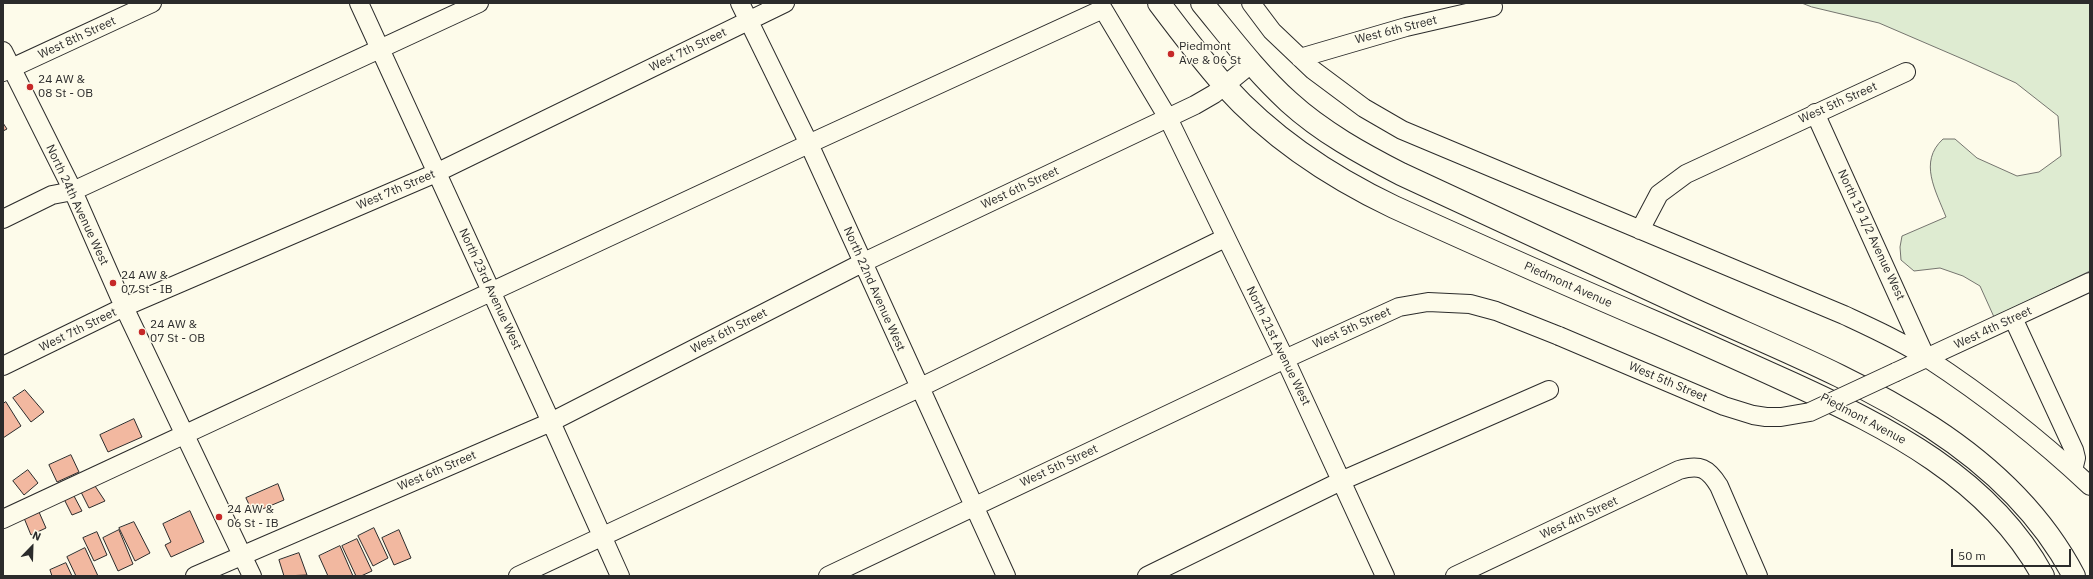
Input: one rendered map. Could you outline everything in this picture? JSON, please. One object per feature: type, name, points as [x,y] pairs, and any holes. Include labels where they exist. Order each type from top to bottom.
[{"type":"highway","name":"Piedmont Avenue","points":[[1159,3],[1225,86],[1280,137],[1315,163],[1352,186],[1401,210],[1726,353],[1864,417],[1911,445],[1962,481],[1980,496],[2008,526],[2042,576]]},
{"type":"highway","points":[[1202,3],[1251,64],[1303,113],[1339,139],[1374,160],[1836,376],[1914,417],[1950,439],[1983,464],[2012,490],[2072,558],[2082,576]]},
{"type":"highway","points":[[2034,515],[2056,546],[2074,576]]},
{"type":"street","name":"West 8th Street","points":[[7,70],[152,3]]},
{"type":"street","name":"North 23rd Avenue West","points":[[359,3],[552,422],[620,576]]},
{"type":"street","points":[[3,219],[52,195],[73,191],[479,3]]},
{"type":"street","name":"North 22nd Avenue West","points":[[740,3],[808,144],[973,507],[1006,576]]},
{"type":"street","name":"West 7th Street","points":[[3,366],[124,307],[436,173],[785,3]]},
{"type":"street","points":[[1252,3],[1272,31],[1300,58],[1339,91],[1402,130],[1844,315],[1883,333],[1926,358],[2009,418],[2073,470],[2090,486]]},
{"type":"street","name":"West 6th Street","points":[[1300,58],[1399,29],[1493,8]]},
{"type":"street","name":"North 21st Avenue West","points":[[808,144],[1103,9],[1168,118],[1284,359],[1385,576]]},
{"type":"street","name":"North 24th Avenue West","points":[[3,52],[7,70],[73,191],[124,307],[252,576]]},
{"type":"street","name":"West 6th Street","points":[[195,576],[242,554],[552,422],[862,263],[1200,102],[1225,86],[1251,64]]},
{"type":"street","name":"West 5th Street","points":[[1640,230],[1655,200],[1665,188],[1676,180],[1696,169],[1815,113],[1906,72]]},
{"type":"street","name":"North 19 1/2 Avenue West","points":[[1815,113],[1926,358]]},
{"type":"street","points":[[3,519],[184,434],[492,293],[808,144]]},
{"type":"street","points":[[518,576],[919,388],[1225,238]]},
{"type":"street","name":"West 4th Street","points":[[1896,372],[2090,282]]},
{"type":"street","name":"West 5th Street","points":[[828,576],[1284,359],[1406,305],[1428,302],[1455,302],[1483,307],[1559,336],[1724,406],[1753,415],[1766,417],[1781,417],[1810,412],[1896,372]]},
{"type":"street","points":[[2013,318],[2074,450],[2076,458],[2073,470]]},
{"type":"street","points":[[1147,576],[1341,481],[1549,390]]},
{"type":"street","name":"West 4th Street","points":[[1455,576],[1679,470],[1691,467],[1704,469],[1712,475],[1719,486],[1758,576]]},
{"type":"green space","points":[[1802,3],[2090,3],[2090,271],[1994,317],[1980,286],[1963,276],[1940,268],[1914,271],[1901,260],[1900,247],[1902,236],[1946,217],[1934,187],[1930,167],[1936,148],[1943,139],[1955,139],[1977,158],[2017,176],[2039,172],[2061,156],[2058,116],[2016,83],[1965,60],[1879,23],[1812,7]]},
{"type":"building","points":[[3,123],[7,129],[3,131]]},
{"type":"building","points":[[25,390],[44,412],[31,422],[13,398]]},
{"type":"building","points":[[6,402],[21,426],[3,438],[3,404]]},
{"type":"building","points":[[134,419],[142,437],[108,452],[100,435]]},
{"type":"building","points":[[71,455],[79,472],[57,482],[49,465]]},
{"type":"building","points":[[28,470],[38,483],[24,495],[13,481]]},
{"type":"building","points":[[278,484],[284,500],[253,513],[246,498]]},
{"type":"building","points":[[95,486],[105,501],[89,508],[81,492]]},
{"type":"building","points":[[74,496],[82,511],[72,515],[64,499]]},
{"type":"building","points":[[190,511],[204,542],[171,557],[165,545],[171,542],[163,524]]},
{"type":"building","points":[[39,512],[46,528],[31,535],[24,518]]},
{"type":"building","points":[[134,522],[150,553],[135,561],[119,528]]},
{"type":"building","points":[[374,528],[388,558],[373,566],[358,536]]},
{"type":"building","points":[[119,530],[133,564],[118,571],[103,538]]},
{"type":"building","points":[[399,530],[411,558],[394,565],[382,538]]},
{"type":"building","points":[[97,532],[107,555],[94,561],[83,538]]},
{"type":"building","points":[[357,539],[372,571],[361,576],[356,576],[342,546]]},
{"type":"building","points":[[340,546],[353,576],[328,576],[319,556]]},
{"type":"building","points":[[85,548],[98,576],[76,576],[67,557]]},
{"type":"building","points":[[299,553],[307,575],[284,576],[279,560]]},
{"type":"building","points":[[66,563],[72,576],[52,576],[50,570]]},
{"type":"place","name":"Piedmont Ave & 06 St","points":[[1171,54]]},
{"type":"place","name":"24 AW & 08 St - OB","points":[[30,87]]},
{"type":"place","name":"24 AW & 07 St - IB","points":[[113,283]]},
{"type":"place","name":"24 AW & 07 St - OB","points":[[142,332]]},
{"type":"place","name":"24 AW & 06 St - IB","points":[[219,517]]}]
